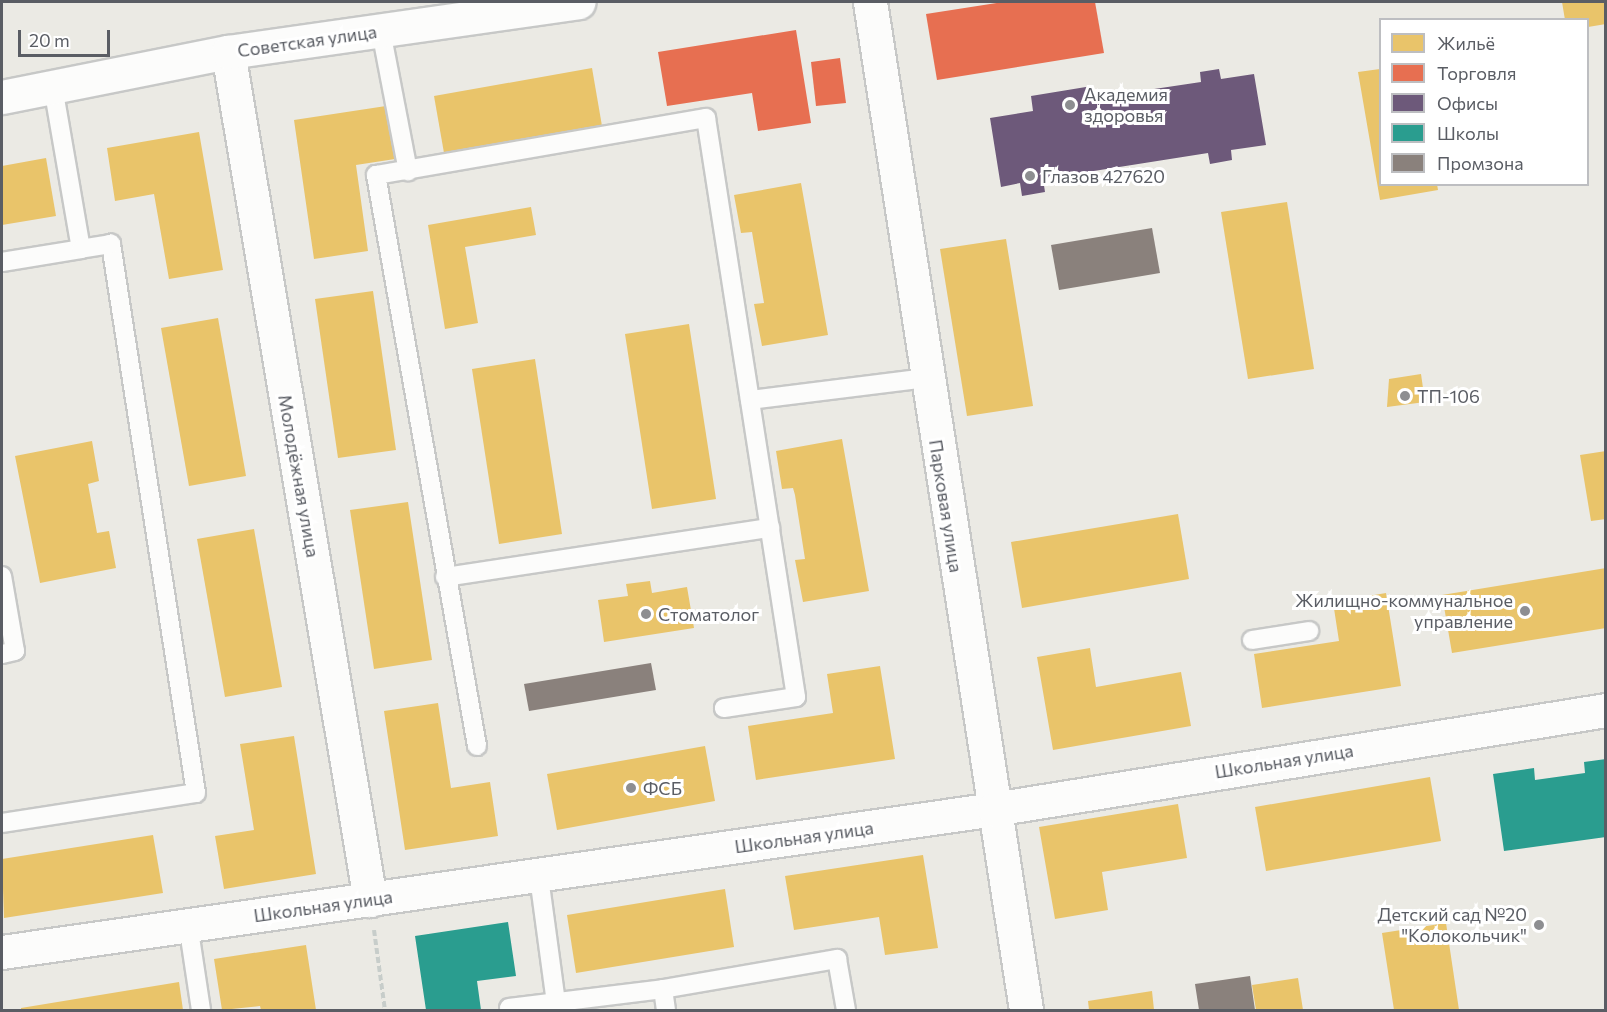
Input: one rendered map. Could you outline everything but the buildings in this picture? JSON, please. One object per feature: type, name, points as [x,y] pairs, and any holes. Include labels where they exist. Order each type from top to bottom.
[{"type":"street","name":"Советская улица","points":[[2,97],[228,52],[578,2]]},
{"type":"street","name":"Парковая улица","points":[[870,2],[926,378],[1026,1011]]},
{"type":"street","name":"Молодёжная улица","points":[[228,52],[370,900]]},
{"type":"street","name":"Школьная улица","points":[[2,952],[188,924],[539,877],[994,809],[1605,710]]},
{"type":"lane","points":[[381,31],[408,171]]},
{"type":"lane","points":[[53,87],[81,249]]},
{"type":"lane","points":[[477,746],[376,176],[706,118],[796,697],[724,708]]},
{"type":"lane","points":[[2,262],[111,244],[196,794],[2,823]]},
{"type":"lane","points":[[750,400],[926,378]]},
{"type":"lane","points":[[446,577],[770,528]]},
{"type":"lane","points":[[2,576],[15,651],[2,654]]},
{"type":"lane","points":[[1252,640],[1309,632]]},
{"type":"lane","points":[[539,877],[555,1002]]},
{"type":"lane","points":[[188,924],[201,1011]]},
{"type":"lane","points":[[509,1008],[663,989],[837,959],[846,1011]]},
{"type":"lane","points":[[663,989],[666,1011]]},
{"type":"path","points":[[370,900],[385,1011]]},
{"type":"place","name":"Академия здоровья","points":[[1070,105]]},
{"type":"place","name":"Глазов 427620","points":[[1030,176]]},
{"type":"place","name":"ТП-106","points":[[1405,396]]},
{"type":"place","name":"Жилищно-коммунальное управление","points":[[1525,611]]},
{"type":"place","name":"Стоматолог","points":[[646,614]]},
{"type":"place","name":"ФСБ","points":[[631,788]]},
{"type":"place","name":"Детский сад №20 \"Колокольчик\"","points":[[1539,925]]}]
